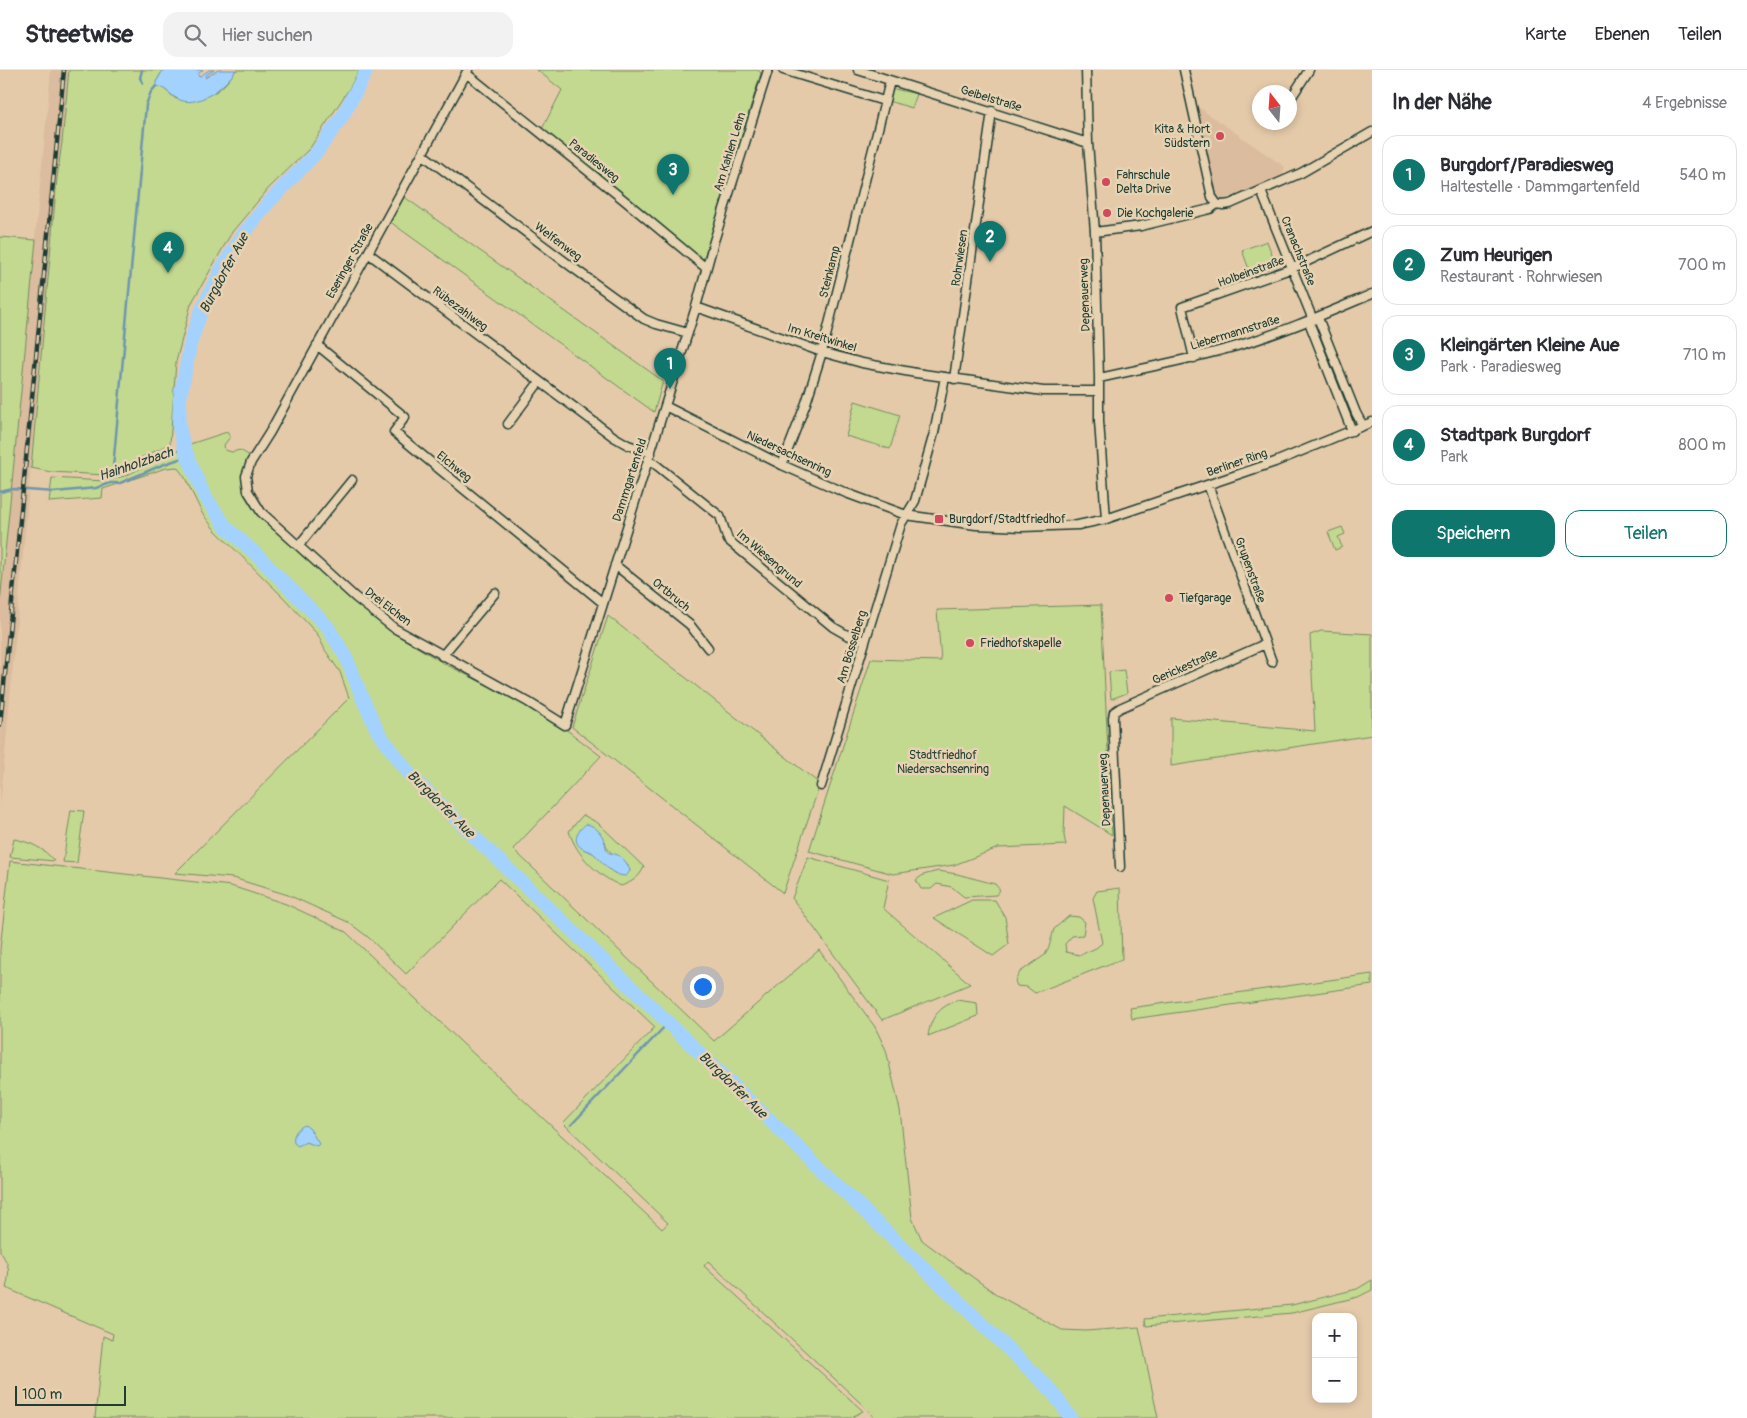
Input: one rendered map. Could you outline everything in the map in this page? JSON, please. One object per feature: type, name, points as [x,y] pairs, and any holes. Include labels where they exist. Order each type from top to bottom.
[{"type":"street","name":"Am Kahlen Lehn","points":[[714,241],[768,70]]},
{"type":"street","points":[[783,70],[884,101]]},
{"type":"street","name":"Geibelstraße","points":[[858,70],[1088,142]]},
{"type":"street","name":"Depenauerweg","points":[[1086,70],[1088,142],[1095,232],[1100,392],[1099,421],[1106,519]]},
{"type":"street","points":[[1184,70],[1212,197],[1217,204]]},
{"type":"street","points":[[1297,89],[1309,70]]},
{"type":"street","name":"Eseringer Straße","points":[[251,462],[270,432],[467,72]]},
{"type":"street","name":"Paradiesweg","points":[[467,72],[706,268]]},
{"type":"street","name":"Steinkamp","points":[[782,465],[806,403],[822,352],[890,81]]},
{"type":"street","name":"Rohrwiesen","points":[[954,378],[992,111]]},
{"type":"street","points":[[1095,232],[1176,219],[1210,209],[1217,204],[1230,204],[1317,164],[1372,132]]},
{"type":"street","name":"Welfenweg","points":[[422,154],[572,267],[644,318],[656,324],[688,333]]},
{"type":"street","name":"Cranachstraße","points":[[1261,190],[1313,320]]},
{"type":"street","name":"Holbeinstraße","points":[[1194,358],[1182,307],[1293,268],[1372,231]]},
{"type":"street","name":"Dammgartenfeld","points":[[565,725],[650,457],[714,241]]},
{"type":"street","name":"Rübezahlweg","points":[[368,253],[614,437],[650,457]]},
{"type":"street","name":"Liebermannstraße","points":[[1099,378],[1194,358],[1237,346],[1313,320],[1372,294]]},
{"type":"street","name":"Im Kreitwinkel","points":[[696,307],[822,352],[862,363],[1043,392],[1100,392]]},
{"type":"street","points":[[1313,320],[1363,426]]},
{"type":"street","points":[[1313,320],[1352,431]]},
{"type":"street","name":"Elchweg","points":[[317,345],[405,417],[394,432],[603,603]]},
{"type":"street","points":[[906,515],[915,501],[934,433],[945,377]]},
{"type":"street","points":[[508,424],[539,382]]},
{"type":"street","name":"Niedersachsenring","points":[[665,406],[782,465],[846,493],[906,515],[976,524],[1022,527],[1078,525],[1106,519]]},
{"type":"street","name":"Berliner Ring","points":[[1106,519],[1275,462],[1372,422]]},
{"type":"street","name":"Im Wiesengrund","points":[[650,457],[655,464],[720,516],[728,540],[752,561],[833,627],[847,635],[865,641]]},
{"type":"street","name":"Drei Eichen","points":[[251,462],[246,476],[248,492],[261,512],[355,597],[394,628],[528,702],[565,725]]},
{"type":"street","points":[[299,545],[352,480]]},
{"type":"street","name":"Grupenstraße","points":[[1208,486],[1272,662]]},
{"type":"street","name":"Am Bösselberg","points":[[821,786],[901,524],[906,515]]},
{"type":"street","name":"Ortbruch","points":[[615,565],[690,625],[708,648]]},
{"type":"street","points":[[442,656],[495,592]]},
{"type":"street","name":"Gerickestraße","points":[[1114,712],[1265,644]]},
{"type":"street","name":"Depenauerweg","points":[[1114,712],[1120,868]]},
{"type":"shaded area","points":[[51,70],[69,70],[57,178],[0,809],[0,603]]},
{"type":"shaded area","name":"Kita & Hort Südstern","points":[[1194,104],[1285,167],[1282,177],[1217,202]]},
{"type":"green space","points":[[69,70],[163,70],[156,82],[176,99],[204,97],[211,94],[223,86],[236,70],[359,70],[349,89],[310,148],[269,188],[232,232],[191,304],[176,362],[170,444],[105,475],[51,472],[31,468],[57,178]]},
{"type":"green space","points":[[537,70],[758,70],[761,73],[703,261],[542,129],[562,90]]},
{"type":"green space","points":[[894,89],[917,94],[912,108],[888,101]]},
{"type":"green space","points":[[403,196],[663,381],[654,412],[389,221]]},
{"type":"green space","points":[[0,237],[36,240],[0,603]]},
{"type":"green space","points":[[1267,241],[1276,266],[1251,275],[1242,250]]},
{"type":"green space","points":[[855,401],[900,415],[890,449],[846,436]]},
{"type":"green space","points":[[227,432],[230,437],[224,445],[225,450],[232,452],[240,450],[250,456],[244,472],[243,483],[246,495],[254,509],[392,632],[445,664],[547,715],[601,756],[513,849],[714,1041],[819,950],[875,1027],[886,1050],[900,1110],[912,1218],[922,1240],[999,1296],[1062,1330],[1086,1331],[1139,1327],[1158,1418],[1077,1418],[1053,1387],[503,859],[410,766],[380,724],[349,653],[320,611],[225,519],[205,488],[187,445]]},
{"type":"green space","points":[[180,449],[201,496],[224,527],[325,628],[342,657],[358,697],[376,734],[409,778],[1051,1394],[1068,1418],[874,1418],[867,1409],[708,1261],[704,1266],[863,1411],[850,1418],[95,1418],[103,1336],[112,1340],[113,1334],[6,1288],[8,1269],[0,1251],[0,949],[10,861],[231,886],[286,904],[346,932],[662,1229],[668,1223],[563,1123],[655,1027],[499,879],[406,974],[368,937],[348,922],[288,895],[233,878],[175,873],[349,698],[340,672],[325,650],[318,635],[284,598],[214,529],[202,513],[184,476],[177,467],[166,468],[103,489],[102,498],[49,502],[52,478],[104,481],[125,476]]},
{"type":"green space","points":[[1342,527],[1345,534],[1338,537],[1342,547],[1335,550],[1328,532]]},
{"type":"green space","name":"Stadtfriedhof Niedersachsenring","points":[[1101,605],[1112,835],[1065,806],[1064,836],[1066,845],[998,848],[954,865],[893,874],[809,851],[871,659],[941,661],[937,610]]},
{"type":"green space","points":[[608,616],[820,784],[783,893],[572,727]]},
{"type":"green space","points":[[1321,631],[1372,634],[1372,735],[1171,766],[1171,718],[1315,731],[1310,635]]},
{"type":"green space","points":[[1124,670],[1127,693],[1111,699],[1109,672]]},
{"type":"green space","points":[[71,810],[84,811],[77,863],[63,862]]},
{"type":"green space","points":[[583,815],[598,823],[644,867],[640,874],[629,883],[621,886],[612,882],[596,871],[582,856],[569,831]],"holes":[[[605,841],[609,851],[628,865],[630,871],[614,873],[593,853],[583,849]]]},
{"type":"green space","points":[[14,839],[36,846],[46,852],[54,861],[10,857]]},
{"type":"green space","points":[[808,857],[889,880],[883,908],[970,984],[882,1020],[792,898]]},
{"type":"green space","points":[[938,871],[995,884],[1000,890],[996,895],[964,897],[952,887],[937,884],[931,889],[921,889],[916,880],[923,875]]},
{"type":"green space","points":[[1120,888],[1122,959],[1035,993],[1027,987],[1017,986],[1015,981],[1020,972],[1045,955],[1054,929],[1069,916],[1079,917],[1085,922],[1083,935],[1072,936],[1065,944],[1066,952],[1080,955],[1096,948],[1102,943],[1093,898],[1097,891]]},
{"type":"green space","points":[[972,900],[995,900],[1005,917],[1009,944],[993,956],[934,918]]},
{"type":"green space","points":[[1372,974],[1372,985],[1132,1019],[1130,1008]]},
{"type":"green space","points":[[957,1000],[977,1003],[978,1016],[928,1036],[931,1023],[937,1014],[945,1006]]},
{"type":"green space","points":[[1372,1280],[1372,1290],[1358,1297],[1292,1313],[1146,1326],[1145,1319],[1292,1305],[1357,1289]]},
{"type":"water","points":[[163,70],[203,70],[198,74],[199,77],[209,70],[214,70],[207,74],[205,78],[218,70],[236,70],[225,83],[210,95],[201,99],[184,101],[156,86],[156,82]]},
{"type":"water","points":[[586,824],[593,826],[600,833],[604,839],[607,851],[620,856],[626,863],[630,871],[626,876],[616,874],[593,853],[579,846],[576,840],[577,836]]},
{"type":"water","points":[[305,1125],[310,1129],[319,1144],[317,1146],[306,1142],[298,1146],[294,1143],[296,1132]]},
{"type":"waterway","points":[[142,70],[140,78],[143,83]]},
{"type":"waterway","name":"Burgdorfer Aue","points":[[367,70],[342,117],[316,153],[269,202],[241,237],[221,270],[202,309],[191,341],[180,398],[179,427],[185,450],[204,495],[226,527],[257,555],[327,626],[346,657],[378,732],[411,776],[1051,1390],[1071,1418]]},
{"type":"waterway","points":[[113,468],[146,105],[151,92],[156,86]]},
{"type":"waterway","name":"Hainholzbach","points":[[0,492],[13,489],[55,492],[96,488],[111,483],[120,483],[188,456]]},
{"type":"waterway","points":[[571,1125],[668,1023]]},
{"type":"railway","points":[[0,725],[64,70]]},
{"type":"place","name":"Kita & Hort Südstern","points":[[1220,136]]},
{"type":"place","name":"Fahrschule Delta Drive","points":[[1106,182]]},
{"type":"place","name":"Kleingärten Kleine Aue","points":[[673,195]]},
{"type":"place","name":"Die Kochgalerie","points":[[1107,213]]},
{"type":"place","name":"Zum Heurigen","points":[[990,262]]},
{"type":"place","name":"Stadtpark Burgdorf","points":[[168,273]]},
{"type":"place","name":"Burgdorf/Paradiesweg","points":[[670,389]]},
{"type":"place","name":"Burgdorf/Stadtfriedhof","points":[[939,519]]},
{"type":"place","name":"Tiefgarage","points":[[1169,598]]},
{"type":"place","name":"Friedhofskapelle","points":[[970,643]]}]
